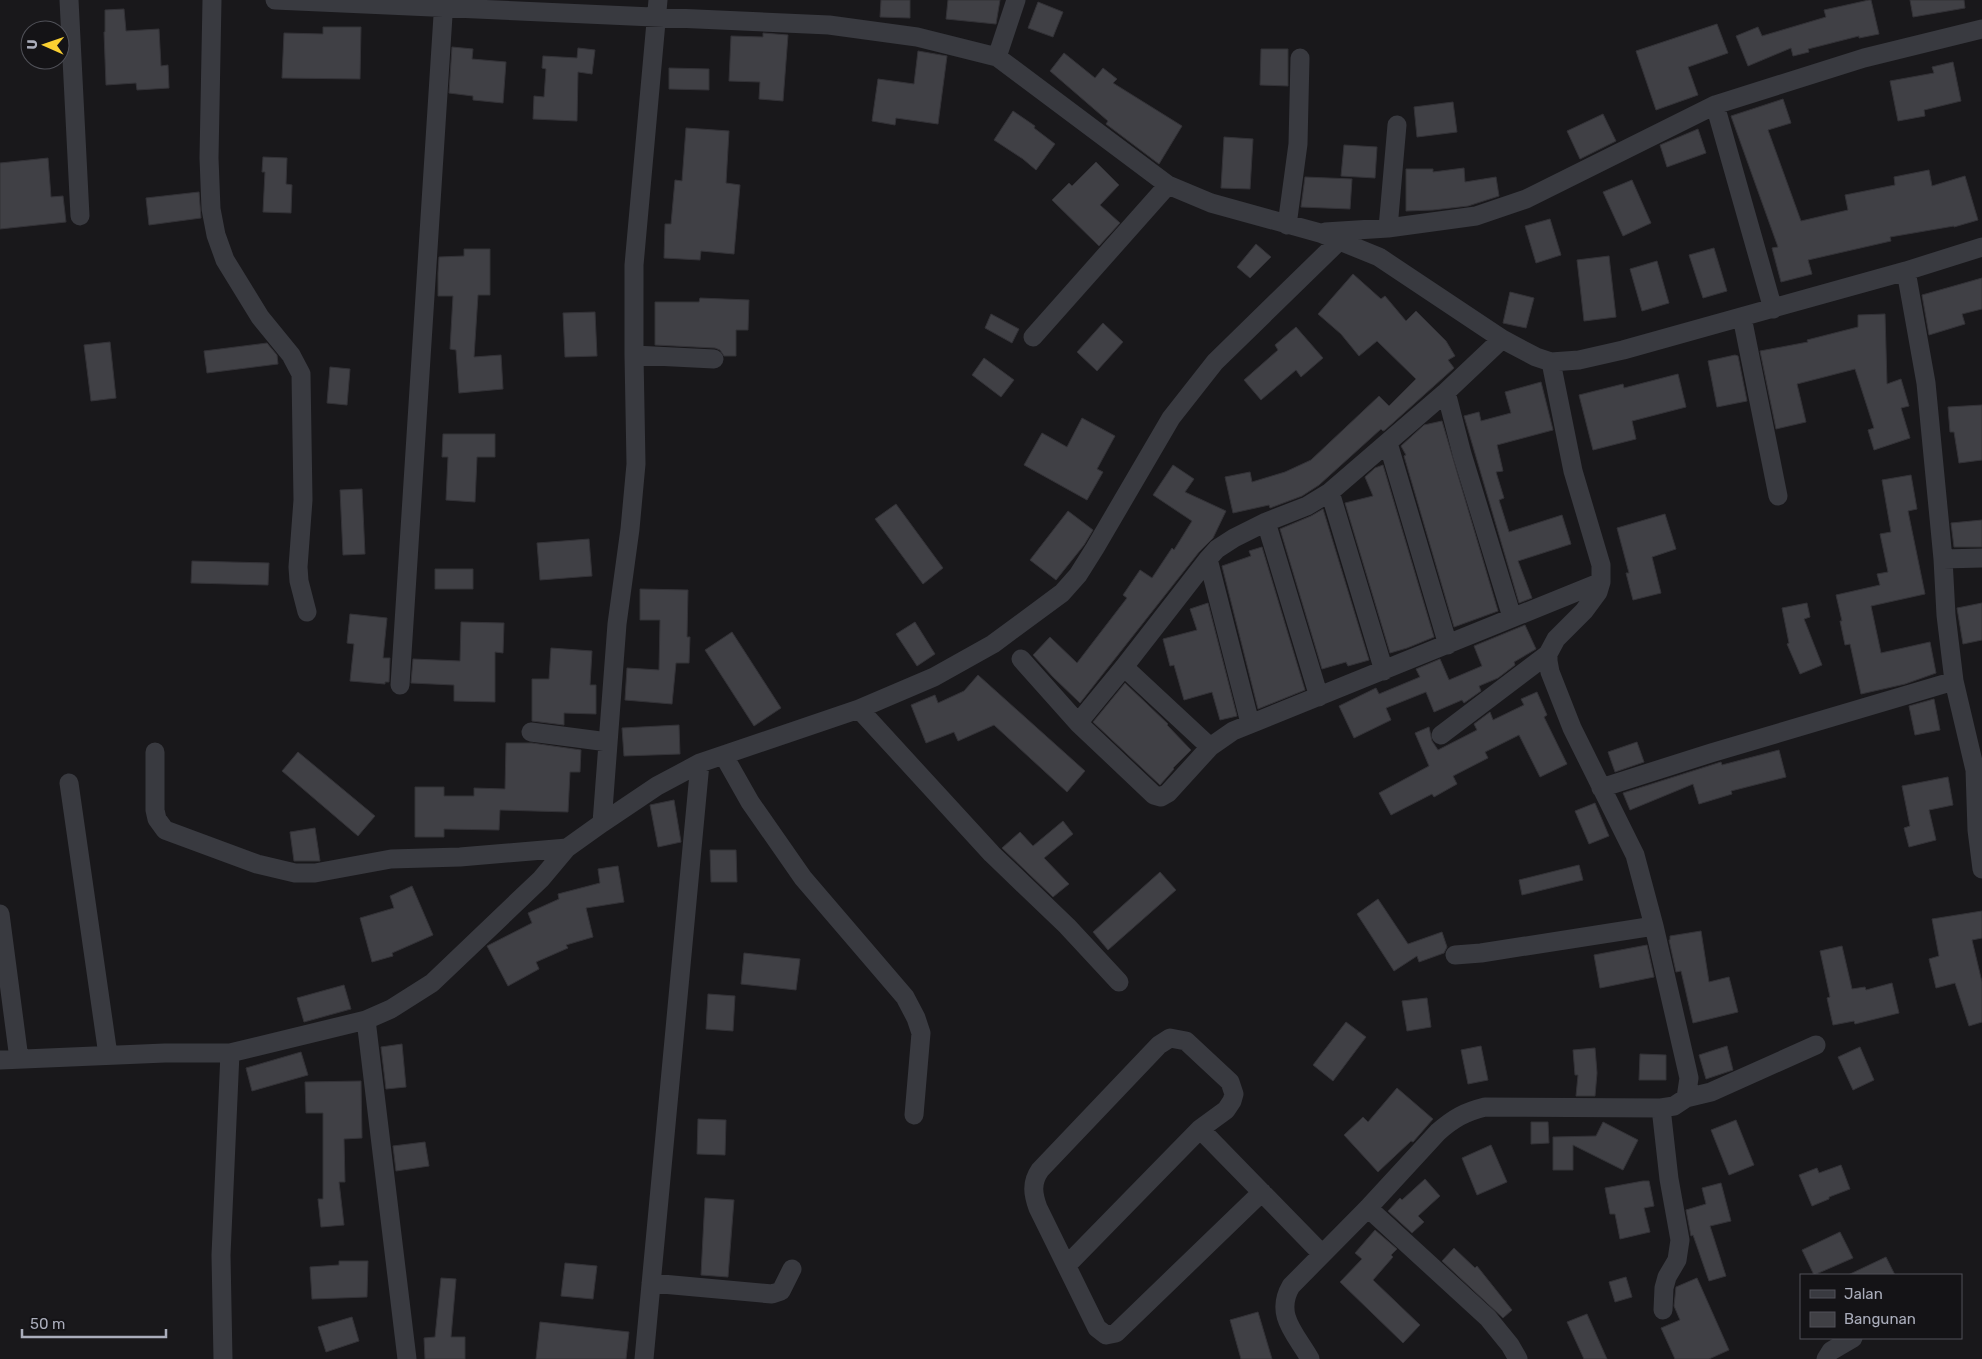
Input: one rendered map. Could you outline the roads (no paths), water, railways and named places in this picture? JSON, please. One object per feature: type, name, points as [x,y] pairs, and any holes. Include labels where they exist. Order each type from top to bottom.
[{"type":"street","points":[[69,0],[80,216]]},
{"type":"street","points":[[212,0],[209,158],[211,209],[216,235],[225,260],[260,317],[291,355],[301,374],[303,500],[298,567],[307,612]]},
{"type":"street","points":[[275,0],[658,9],[866,29],[917,37],[998,57],[1168,185],[1211,203],[1320,233],[1379,257],[1502,339],[1536,357],[1551,362],[1579,360],[1596,356],[1906,271],[1982,247]]},
{"type":"street","points":[[998,57],[1016,0]]},
{"type":"street","points":[[400,685],[444,4]]},
{"type":"street","points":[[602,823],[618,624],[636,464],[634,265],[658,9]]},
{"type":"street","points":[[1320,233],[1388,228],[1476,216],[1526,199],[1715,106],[1864,58],[1982,29]]},
{"type":"street","points":[[1287,225],[1298,144],[1300,58]]},
{"type":"street","points":[[1715,106],[1773,308]]},
{"type":"street","points":[[1388,228],[1397,125]]},
{"type":"street","points":[[1033,337],[1168,185]]},
{"type":"street","points":[[0,1060],[108,1055],[230,1053],[366,1020],[391,1009],[432,983],[541,880],[567,848],[657,786],[700,763],[858,709],[934,677],[993,644],[1062,593],[1078,575],[1171,418],[1215,362],[1339,241]]},
{"type":"street","points":[[1906,271],[1926,383],[1943,559],[1946,614],[1954,680],[1975,770],[1977,830],[1981,861]]},
{"type":"street","points":[[1742,317],[1778,496]]},
{"type":"street","points":[[1078,723],[1217,549],[1234,538],[1266,522],[1307,506],[1330,492],[1446,392],[1502,339]]},
{"type":"street","points":[[634,355],[714,359]]},
{"type":"street","points":[[1441,735],[1548,654],[1556,638],[1590,604],[1598,592],[1601,582],[1601,565],[1573,471],[1551,362]]},
{"type":"street","points":[[1446,392],[1462,454],[1512,617]]},
{"type":"street","points":[[1388,443],[1448,645]]},
{"type":"street","points":[[1330,492],[1384,671]]},
{"type":"street","points":[[1266,522],[1319,697]]},
{"type":"street","points":[[1943,559],[1982,558]]},
{"type":"street","points":[[1208,559],[1250,723]]},
{"type":"street","points":[[1021,659],[1078,723],[1154,795],[1161,797],[1168,794],[1210,747],[1222,737],[1250,723],[1384,671],[1601,582]]},
{"type":"street","points":[[1548,654],[1550,672],[1572,728],[1635,855],[1654,926],[1689,1078],[1686,1098]]},
{"type":"street","points":[[1124,667],[1210,747]]},
{"type":"street","points":[[1601,788],[1720,750],[1954,680]]},
{"type":"street","points":[[858,709],[992,854],[1067,926],[1119,982]]},
{"type":"street","points":[[531,732],[608,742]]},
{"type":"street","points":[[155,752],[155,810],[157,819],[165,830],[257,864],[295,873],[316,874],[367,862],[391,859],[460,857],[567,848]]},
{"type":"street","points":[[724,756],[750,802],[803,878],[905,997],[922,1033],[914,1115]]},
{"type":"street","points":[[644,1359],[700,763]]},
{"type":"street","points":[[68,783],[108,1055]]},
{"type":"street","points":[[0,914],[19,1059]]},
{"type":"street","points":[[1455,955],[1481,953],[1654,926]]},
{"type":"street","points":[[366,1020],[407,1359]]},
{"type":"street","points":[[1067,1266],[1200,1129],[1226,1110],[1232,1101],[1233,1087],[1226,1078],[1186,1041],[1170,1038],[1159,1045],[1040,1170],[1035,1178],[1034,1196],[1038,1208],[1097,1328],[1106,1335],[1112,1335],[1262,1192]]},
{"type":"street","points":[[1310,1359],[1289,1326],[1284,1310],[1284,1302],[1291,1286],[1368,1208],[1450,1120],[1465,1112],[1485,1107],[1661,1108],[1674,1106],[1686,1098],[1711,1092],[1816,1045]]},
{"type":"street","points":[[223,1359],[221,1255],[230,1053]]},
{"type":"street","points":[[1661,1108],[1669,1179],[1680,1240],[1677,1260],[1667,1277],[1664,1288],[1663,1310]]},
{"type":"street","points":[[1200,1129],[1322,1254]]},
{"type":"street","points":[[1368,1208],[1488,1318],[1510,1345],[1518,1359]]},
{"type":"street","points":[[651,1282],[772,1294],[781,1291],[792,1269]]},
{"type":"street","points":[[1826,1359],[1831,1352],[1851,1339]]}]
